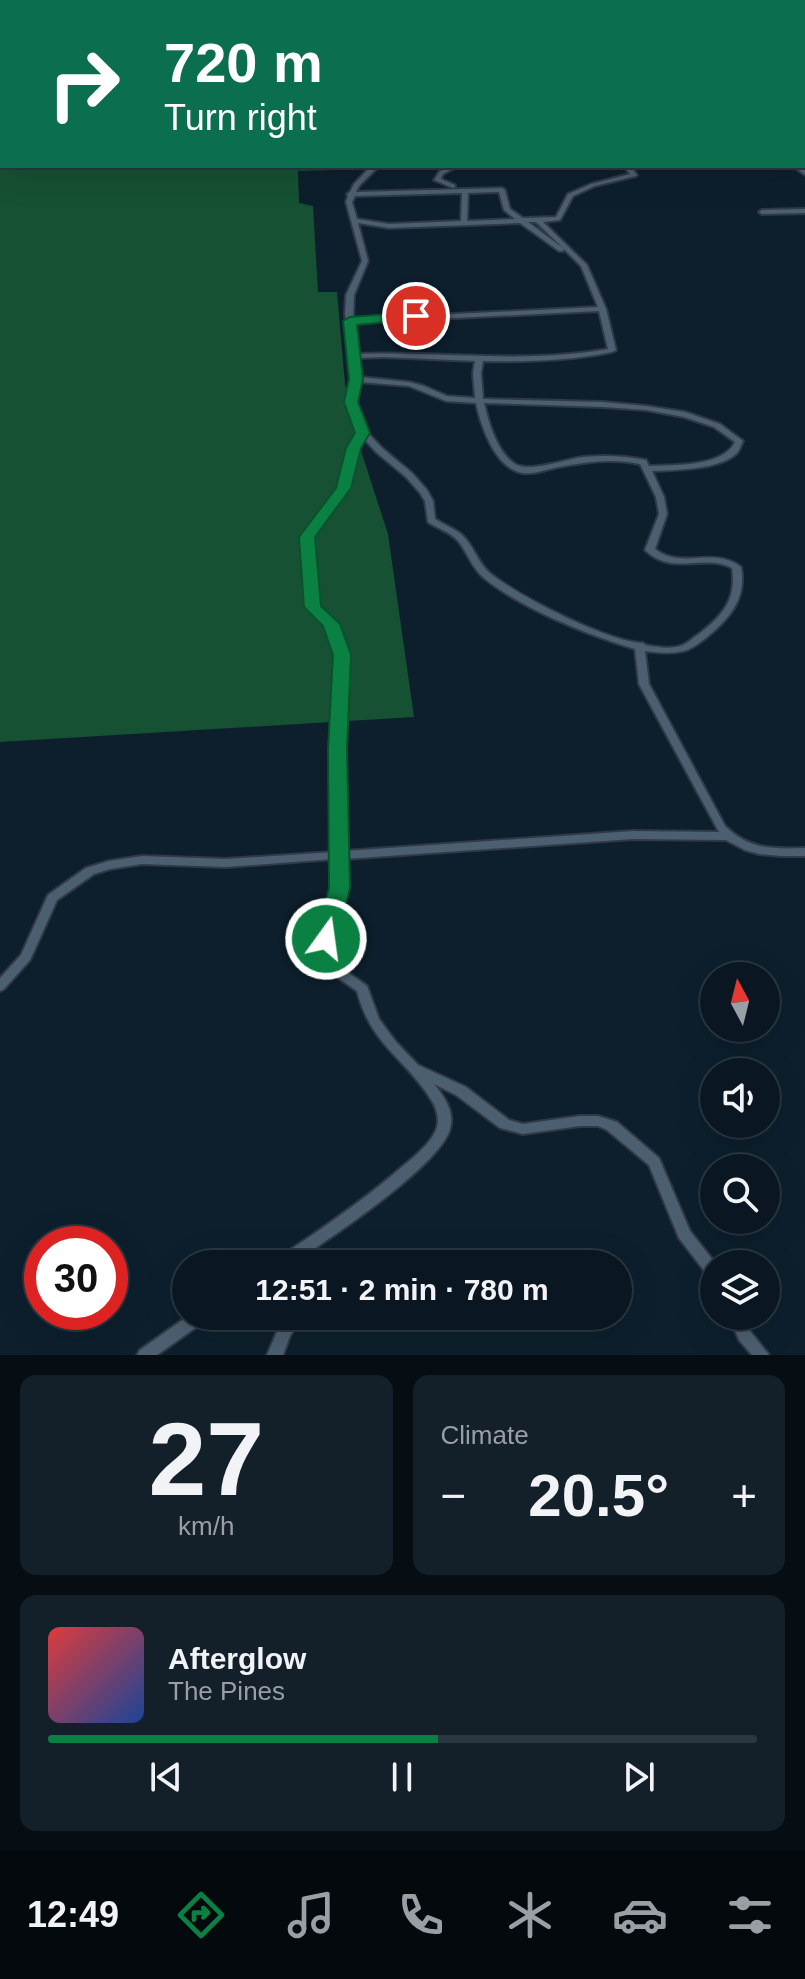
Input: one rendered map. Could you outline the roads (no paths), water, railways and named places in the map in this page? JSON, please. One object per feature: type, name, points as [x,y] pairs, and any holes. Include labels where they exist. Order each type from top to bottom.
[{"type":"street","points":[[350,194],[373,168]]},
{"type":"street","points":[[451,168],[441,173],[438,183],[465,190]]},
{"type":"street","points":[[356,221],[389,226],[558,219],[570,195],[634,175],[629,168]]},
{"type":"street","points":[[464,223],[465,190]]},
{"type":"street","points":[[350,194],[502,190],[507,210],[523,220],[542,240],[574,256]]},
{"type":"street","points":[[350,194],[365,261],[350,295],[356,379],[351,402],[363,433],[375,451],[412,478],[429,501],[431,520],[461,539],[488,576],[583,629],[640,645],[685,648],[726,618],[738,573],[736,567],[723,561],[673,562],[650,550],[663,514],[660,497],[647,469],[635,458],[517,470],[501,453],[488,429],[479,400],[476,377],[479,360]]},
{"type":"street","points":[[762,212],[805,211]]},
{"type":"street","points":[[352,356],[394,354],[479,360],[612,350],[602,309],[584,265],[539,221]]},
{"type":"street","points":[[350,321],[602,309]]},
{"type":"street","points":[[356,379],[419,387],[443,398],[544,401],[645,409],[715,424],[739,441],[737,449],[728,455],[701,464],[647,469]]},
{"type":"street","points":[[363,433],[354,448],[343,488],[307,537],[313,607],[331,624],[342,655],[337,760],[340,888],[326,939],[328,965],[363,989],[366,1007],[393,1052],[413,1068],[461,1091],[514,1127],[540,1129],[598,1121],[612,1126],[654,1162],[684,1234],[700,1255]]},
{"type":"street","points":[[640,645],[640,671],[644,684],[728,836]]},
{"type":"street","points":[[0,986],[26,957],[52,898],[90,871],[142,860],[204,864],[633,835],[728,836],[757,852],[805,852]]},
{"type":"street","points":[[309,1250],[389,1186],[441,1134],[445,1118],[442,1105],[413,1068]]},
{"type":"street","points":[[145,1355],[180,1330]]},
{"type":"street","points":[[275,1355],[285,1330]]},
{"type":"street","points":[[742,1330],[761,1355]]}]
